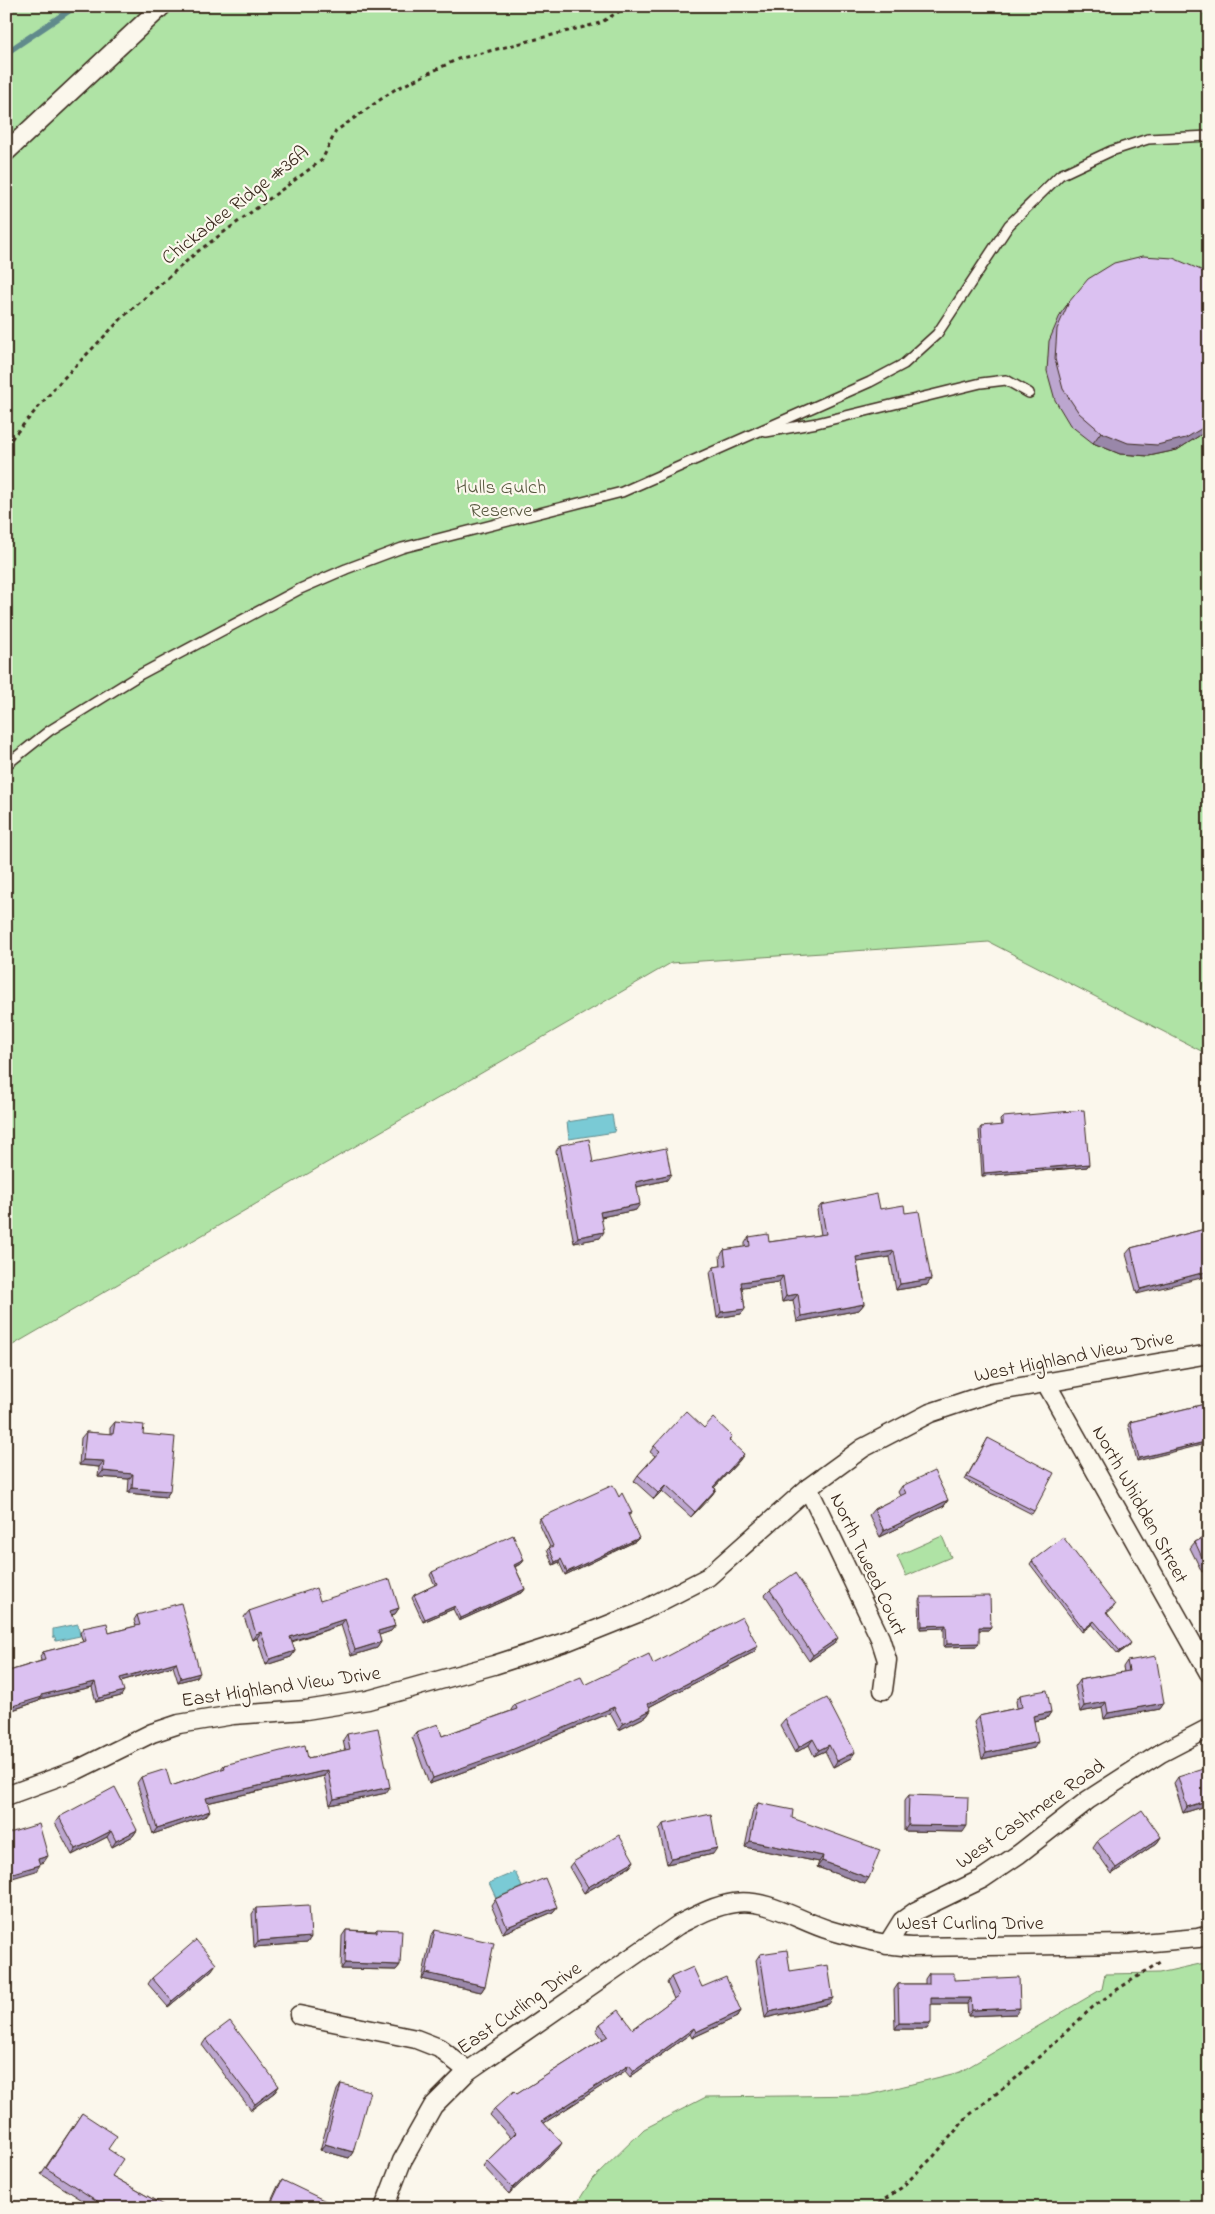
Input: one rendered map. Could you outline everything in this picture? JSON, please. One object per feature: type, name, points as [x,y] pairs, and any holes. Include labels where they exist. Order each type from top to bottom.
[{"type":"street","points":[[6,152],[162,6]]},
{"type":"street","name":"West Highland View Drive","points":[[568,1641],[638,1613],[708,1577],[808,1488],[863,1448],[930,1413],[993,1392],[1209,1354]]},
{"type":"street","name":"North Whidden Street","points":[[1046,1383],[1209,1673]]},
{"type":"street","name":"North Tweed Court","points":[[808,1488],[880,1638],[887,1660],[884,1690]]},
{"type":"street","name":"East Highland View Drive","points":[[6,1796],[76,1770],[152,1733],[179,1724],[233,1715],[306,1710],[368,1700],[494,1665],[568,1641]]},
{"type":"street","name":"West Cashmere Road","points":[[887,1945],[902,1922],[916,1911],[982,1879],[1019,1854],[1088,1800],[1162,1753],[1209,1728]]},
{"type":"street","name":"West Curling Drive","points":[[736,1903],[762,1905],[828,1930],[887,1945],[911,1947],[1130,1944],[1198,1938],[1209,1935]]},
{"type":"street","name":"East Curling Drive","points":[[384,2208],[402,2161],[433,2106],[468,2071],[678,1925],[710,1909],[736,1903]]},
{"type":"street","points":[[300,2015],[416,2039],[439,2048],[468,2071]]},
{"type":"lane","points":[[6,765],[50,731],[141,674],[307,585],[346,568],[402,548],[622,492],[870,382],[904,364],[937,334],[1009,224],[1060,175],[1111,151],[1148,139],[1209,136]]},
{"type":"lane","points":[[750,435],[817,423],[981,383],[1006,380],[1029,393]]},
{"type":"path","name":"Chickadee Ridge #36A","points":[[6,445],[60,382],[123,317],[197,252],[322,160],[336,131],[394,90],[458,59],[600,23],[628,6]]},
{"type":"path","points":[[872,2208],[901,2188],[934,2156],[968,2116],[1016,2078],[1093,2008],[1115,1991],[1165,1959]]},
{"type":"green space","name":"Hulls Gulch Reserve","points":[[6,6],[1209,6],[1209,1055],[989,942],[671,963],[6,1349]]},
{"type":"green space","points":[[942,1536],[951,1557],[906,1576],[897,1556]]},
{"type":"green space","points":[[1209,1962],[1209,2208],[574,2208],[591,2181],[644,2129],[706,2097],[868,2095],[960,2072],[1102,1989],[1105,1974],[1159,1973]]},
{"type":"water","points":[[612,1115],[615,1132],[569,1139],[567,1122]]},
{"type":"water","points":[[78,1624],[80,1636],[56,1641],[55,1637],[53,1637],[53,1629]]},
{"type":"water","points":[[515,1872],[522,1887],[496,1898],[489,1883]]},
{"type":"building","points":[[1143,256],[1173,258],[1201,270],[1209,277],[1209,424],[1186,438],[1157,445],[1128,443],[1101,432],[1079,413],[1063,389],[1055,359],[1057,329],[1069,302],[1088,279],[1114,263]]},
{"type":"building","points":[[1084,1110],[1089,1164],[984,1173],[981,1127],[1003,1125],[1003,1117]]},
{"type":"building","points":[[589,1139],[593,1163],[666,1148],[671,1174],[636,1182],[640,1204],[600,1212],[604,1232],[578,1237],[560,1145]]},
{"type":"building","points":[[877,1194],[880,1209],[904,1205],[905,1213],[919,1211],[931,1279],[900,1284],[894,1251],[856,1257],[864,1304],[801,1316],[798,1294],[786,1296],[783,1276],[741,1282],[745,1309],[721,1312],[714,1267],[726,1265],[724,1250],[750,1246],[749,1237],[768,1234],[769,1242],[826,1234],[821,1205]]},
{"type":"building","points":[[1209,1228],[1209,1271],[1141,1289],[1131,1248]]},
{"type":"building","points":[[1209,1403],[1209,1441],[1139,1458],[1130,1422]]},
{"type":"building","points":[[686,1411],[704,1428],[713,1418],[732,1436],[729,1440],[744,1454],[713,1487],[716,1489],[695,1512],[666,1485],[658,1493],[638,1475],[660,1451],[654,1446]]},
{"type":"building","points":[[115,1422],[144,1425],[143,1434],[175,1437],[170,1491],[132,1488],[133,1474],[103,1471],[104,1461],[83,1460],[86,1432],[113,1434]]},
{"type":"building","points":[[988,1438],[1054,1473],[1034,1511],[967,1477]]},
{"type":"building","points":[[934,1471],[948,1500],[884,1531],[874,1509],[906,1493],[902,1486]]},
{"type":"building","points":[[613,1485],[619,1497],[622,1493],[632,1513],[628,1514],[639,1538],[567,1572],[561,1559],[555,1562],[549,1548],[553,1546],[540,1518]]},
{"type":"building","points":[[513,1535],[524,1560],[514,1565],[525,1589],[461,1618],[455,1606],[425,1619],[414,1595],[437,1584],[432,1572]]},
{"type":"building","points":[[1209,1535],[1209,1565],[1206,1566],[1195,1542]]},
{"type":"building","points":[[1063,1537],[1115,1605],[1106,1612],[1131,1643],[1120,1651],[1094,1621],[1084,1629],[1032,1561]]},
{"type":"building","points":[[795,1573],[838,1638],[813,1655],[770,1590]]},
{"type":"building","points":[[390,1579],[399,1608],[390,1611],[395,1626],[378,1631],[381,1642],[355,1650],[345,1619],[290,1637],[295,1651],[270,1659],[261,1632],[256,1634],[249,1611],[316,1588],[320,1601]]},
{"type":"building","points":[[990,1596],[991,1627],[979,1627],[979,1643],[947,1644],[946,1625],[922,1626],[921,1597]]},
{"type":"building","points":[[181,1603],[200,1673],[181,1678],[176,1662],[120,1678],[124,1691],[99,1698],[95,1682],[41,1695],[42,1697],[6,1708],[6,1672],[45,1660],[43,1652],[86,1641],[83,1628],[107,1623],[109,1633],[140,1625],[137,1615]]},
{"type":"building","points":[[742,1617],[758,1646],[648,1704],[651,1710],[623,1724],[614,1707],[509,1751],[433,1778],[416,1732],[438,1724],[442,1736],[517,1709],[515,1704],[581,1677],[585,1685],[649,1654],[653,1664]]},
{"type":"building","points":[[1156,1656],[1164,1703],[1108,1713],[1106,1702],[1084,1706],[1079,1680],[1129,1671],[1127,1661]]},
{"type":"building","points":[[1047,1690],[1051,1712],[1033,1716],[1038,1742],[986,1753],[979,1716],[1022,1707],[1020,1695]]},
{"type":"building","points":[[827,1698],[855,1752],[837,1761],[829,1745],[819,1750],[813,1739],[799,1747],[785,1719]]},
{"type":"building","points":[[6,1711],[11,1727],[6,1728]]},
{"type":"building","points":[[378,1728],[390,1787],[334,1799],[328,1770],[206,1798],[210,1811],[157,1828],[141,1777],[166,1769],[171,1786],[225,1768],[224,1765],[305,1745],[308,1758],[350,1749],[347,1734]]},
{"type":"building","points":[[1209,1767],[1209,1800],[1187,1807],[1178,1777]]},
{"type":"building","points":[[115,1787],[137,1830],[116,1841],[111,1831],[76,1849],[59,1817]]},
{"type":"building","points":[[909,1795],[968,1797],[967,1826],[908,1825]]},
{"type":"building","points":[[758,1803],[793,1810],[792,1818],[880,1850],[869,1878],[822,1861],[823,1856],[750,1841]]},
{"type":"building","points":[[1142,1810],[1161,1837],[1116,1868],[1097,1841]]},
{"type":"building","points":[[711,1814],[717,1848],[671,1858],[663,1824]]},
{"type":"building","points":[[39,1824],[48,1856],[38,1859],[40,1865],[6,1875],[6,1834]]},
{"type":"building","points":[[619,1835],[634,1861],[588,1887],[573,1862]]},
{"type":"building","points":[[545,1878],[557,1907],[507,1927],[495,1899]]},
{"type":"building","points":[[309,1905],[311,1937],[258,1941],[256,1908]]},
{"type":"building","points":[[377,1929],[402,1930],[400,1965],[345,1963],[346,1930],[377,1932]]},
{"type":"building","points":[[435,1930],[494,1943],[485,1986],[426,1973]]},
{"type":"building","points":[[196,1940],[216,1964],[172,2001],[152,1978]]},
{"type":"building","points":[[787,1950],[790,1971],[828,1965],[833,1998],[769,2012],[760,1954]]},
{"type":"building","points":[[693,1967],[702,1987],[726,1977],[741,2011],[696,2032],[694,2028],[634,2071],[629,2065],[542,2121],[562,2143],[513,2188],[487,2161],[516,2133],[494,2109],[514,2091],[517,2094],[608,2036],[600,2024],[619,2010],[633,2029],[679,1995],[671,1977]]},
{"type":"building","points":[[929,1973],[954,1973],[954,1980],[1019,1977],[1020,2008],[972,2010],[971,1998],[931,1998],[931,2023],[899,2023],[898,1984],[929,1984]]},
{"type":"building","points":[[230,2021],[279,2086],[255,2104],[206,2039]]},
{"type":"building","points":[[341,2084],[370,2091],[353,2152],[325,2144]]},
{"type":"building","points":[[82,2113],[117,2136],[108,2149],[123,2159],[112,2176],[168,2208],[108,2208],[46,2168]]},
{"type":"building","points":[[282,2180],[330,2203],[328,2208],[269,2208]]},
{"type":"waterway","points":[[6,53],[76,6]]}]
